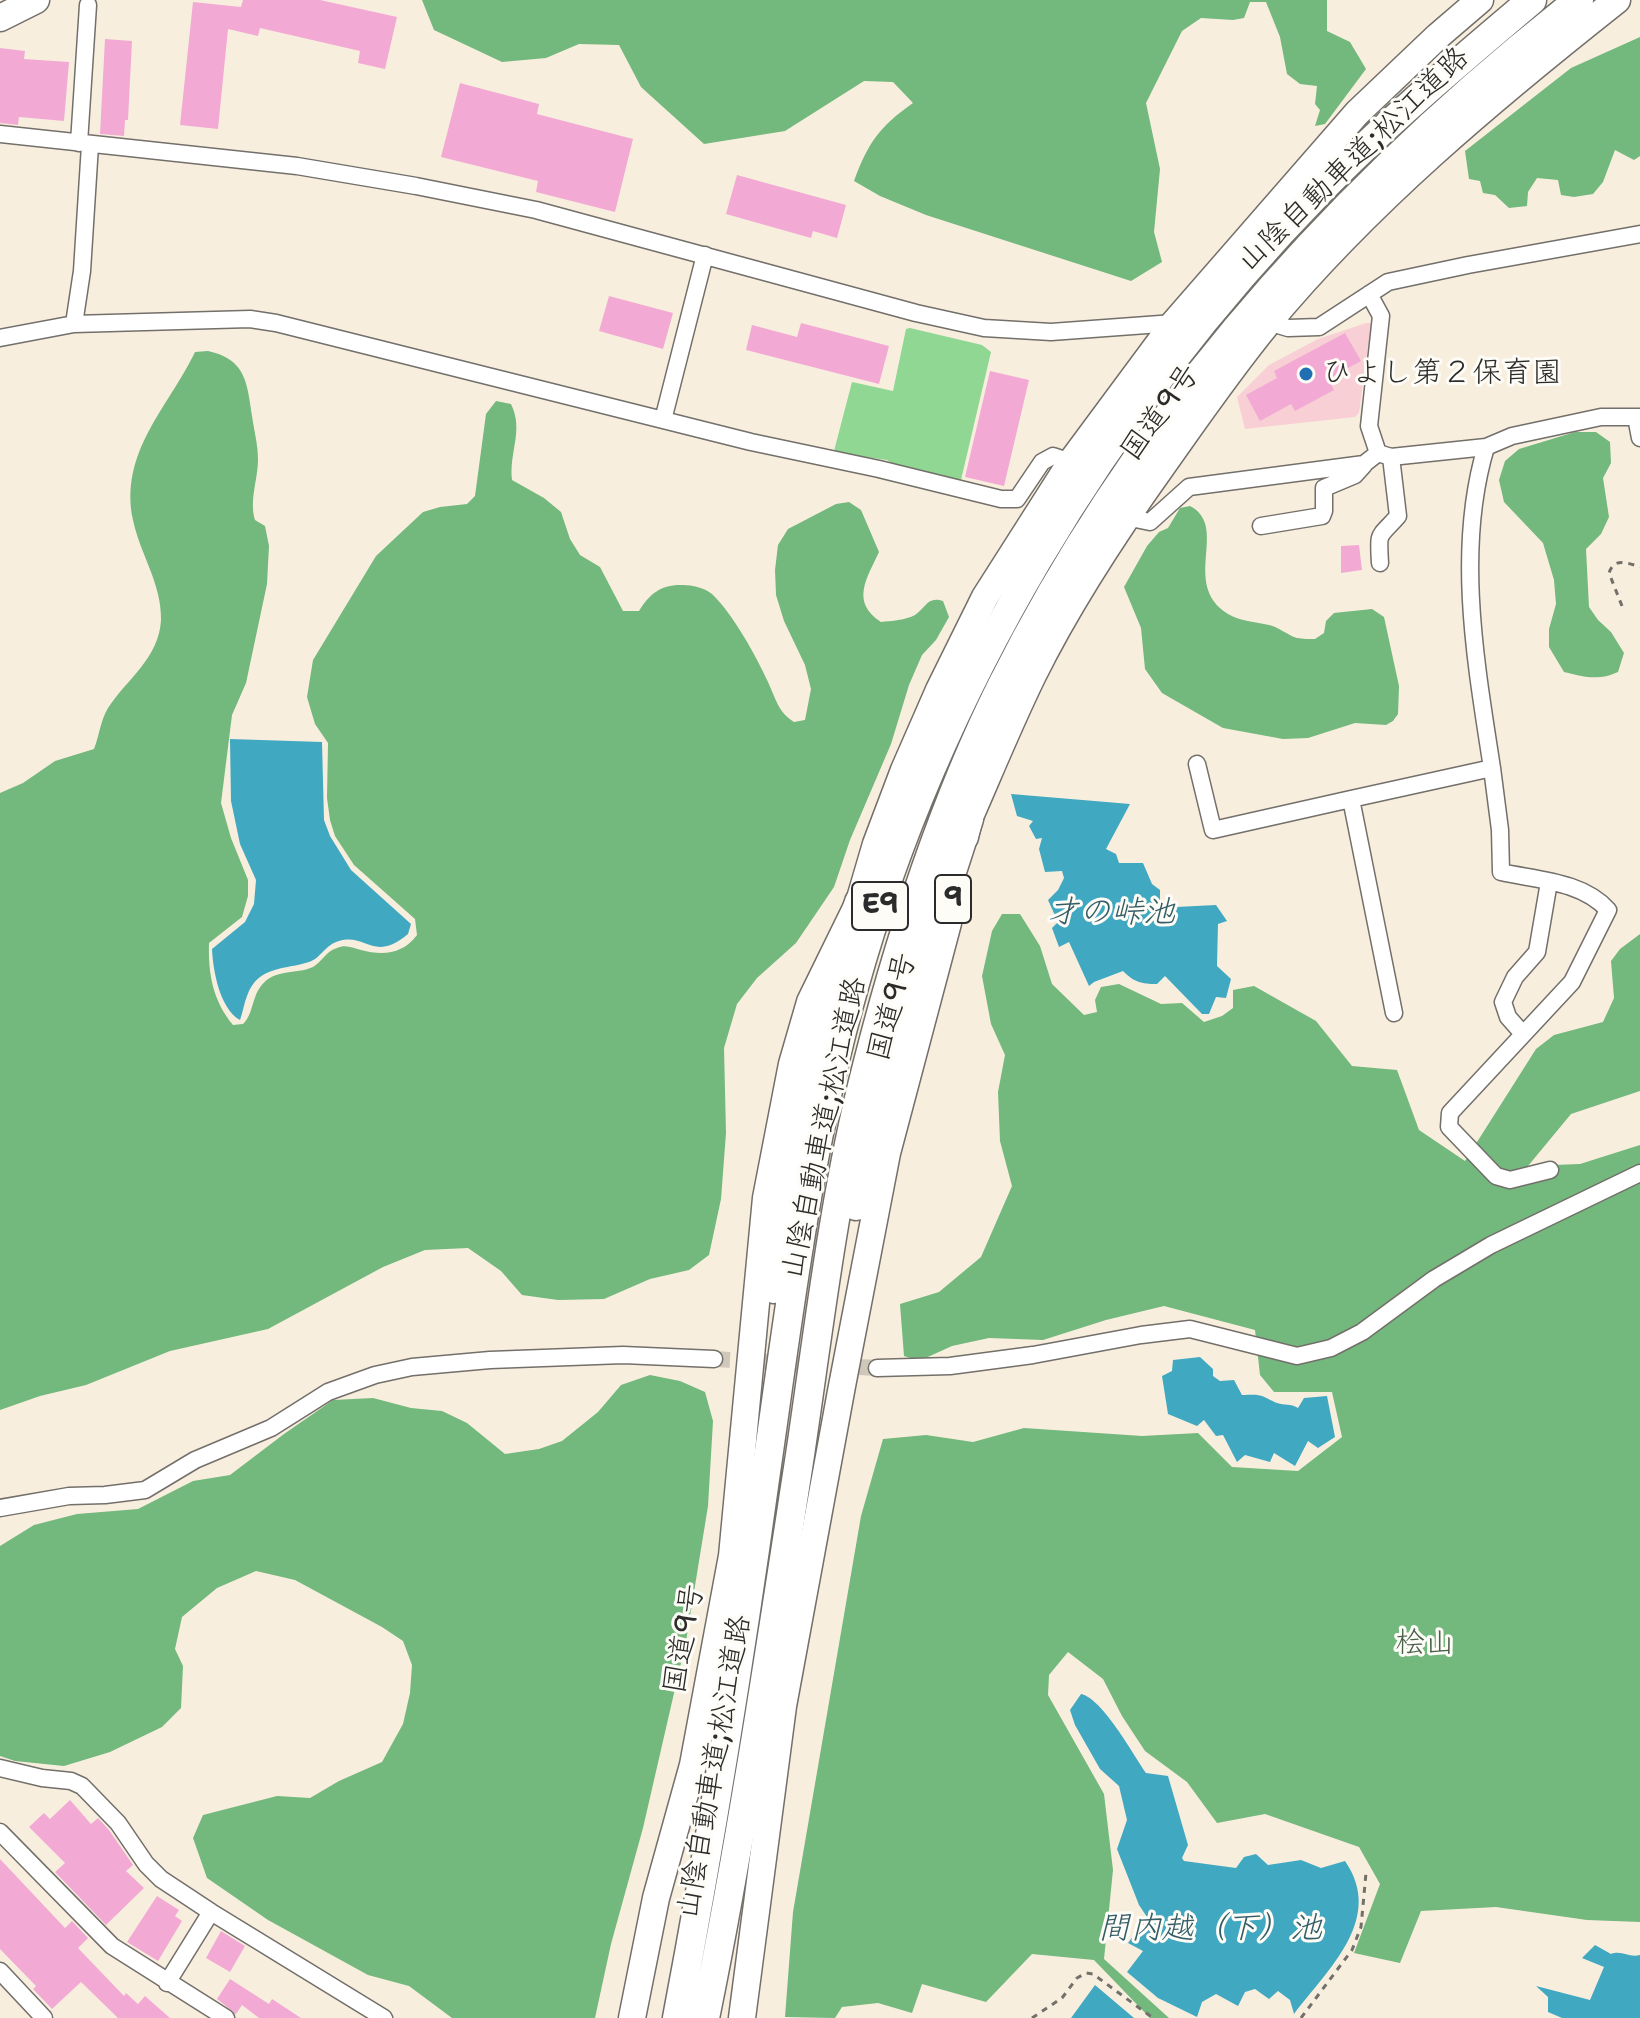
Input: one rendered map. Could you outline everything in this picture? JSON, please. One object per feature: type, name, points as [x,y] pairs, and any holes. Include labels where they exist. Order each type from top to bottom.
[{"type":"highway","name":"国道9号","points":[[632,2018],[656,1898],[693,1765],[732,1556],[766,1198],[792,1064],[810,1002],[859,902],[893,799],[939,690],[985,597],[1071,462],[1174,323],[1357,113],[1480,0]]},
{"type":"highway","name":"山陰自動車道;松江道路","points":[[677,2018],[745,1621],[802,1226],[826,1094],[854,984],[926,782],[973,680],[1025,582],[1078,495],[1192,334],[1322,188],[1392,121],[1532,0]]},
{"type":"highway","name":"山陰自動車道;松江道路","points":[[705,2018],[727,1907],[774,1623],[836,1214],[859,1099],[887,990],[919,890],[956,790],[1000,688],[1050,595],[1102,510],[1156,430],[1276,279],[1340,212],[1483,80],[1579,0]]},
{"type":"highway","name":"国道9号","points":[[742,2018],[783,1706],[842,1386],[887,1153],[947,927],[969,819],[1034,674],[1126,517],[1268,322],[1389,195],[1476,115],[1617,0]]},
{"type":"highway","points":[[0,18],[33,1]]},
{"type":"highway","points":[[774,1623],[850,1230],[910,1000],[969,819]]},
{"type":"highway","points":[[745,1621],[768,1350],[786,1184],[823,1019],[859,902]]},
{"type":"highway","points":[[670,2018],[699,1901]]},
{"type":"highway","points":[[713,2018],[727,1907]]},
{"type":"street","points":[[74,324],[82,271],[88,5]]},
{"type":"street","points":[[0,134],[297,166],[416,186],[536,210],[916,313],[984,328],[1051,332],[1174,323]]},
{"type":"street","points":[[1268,322],[1288,328],[1319,327],[1388,282],[1640,234]]},
{"type":"street","points":[[663,420],[705,255]]},
{"type":"street","points":[[1369,294],[1381,316],[1369,426],[1385,455],[1398,516],[1378,537],[1380,563]]},
{"type":"street","points":[[0,338],[74,324],[250,319],[1001,499],[1017,499],[1042,462],[1053,456],[1071,462]]},
{"type":"street","points":[[1126,517],[1150,522],[1189,487],[1364,464],[1385,455],[1486,447],[1512,436],[1601,417],[1638,417],[1640,438]]},
{"type":"street","points":[[1486,447],[1478,480],[1472,535],[1471,606],[1500,830],[1501,872],[1571,885],[1608,910],[1572,982],[1450,1113],[1449,1127],[1496,1176],[1510,1180],[1550,1170]]},
{"type":"street","points":[[1261,526],[1322,516],[1324,488],[1355,475],[1364,464]]},
{"type":"street","points":[[1197,764],[1213,830],[1492,768]]},
{"type":"street","points":[[1351,799],[1394,1013]]},
{"type":"street","points":[[1523,1034],[1508,1017],[1503,1002],[1515,977],[1537,952],[1549,882]]},
{"type":"street","points":[[877,1368],[950,1366],[1190,1329],[1297,1356],[1331,1348],[1362,1332],[1434,1279],[1491,1245],[1640,1173]]},
{"type":"street","points":[[0,1508],[69,1496],[145,1490],[195,1460],[271,1428],[328,1392],[375,1375],[412,1367],[490,1360],[623,1355],[714,1359]]},
{"type":"street","points":[[0,1768],[71,1781],[82,1786],[118,1823],[146,1864],[161,1879],[384,2018]]},
{"type":"street","points":[[0,1832],[112,1946],[226,2018]]},
{"type":"street","points":[[167,1983],[211,1912]]},
{"type":"street","points":[[4,1982],[44,2018]]},
{"type":"path","points":[[1622,606],[1609,573],[1610,568],[1620,562],[1640,567]]},
{"type":"path","points":[[1301,2018],[1352,1950],[1361,1927],[1366,1873]]},
{"type":"path","points":[[1032,2018],[1062,1998],[1077,1978],[1086,1973],[1093,1974],[1153,2018]]},
{"type":"shaded area","points":[[1371,323],[1359,413],[1355,417],[1245,429],[1237,397],[1269,365],[1318,339]]},
{"type":"green space","points":[[422,0],[1327,0],[1327,31],[1350,42],[1366,69],[1325,124],[1315,126],[1320,110],[1315,104],[1317,86],[1300,84],[1287,74],[1280,37],[1266,2],[1250,2],[1244,18],[1201,18],[1182,31],[1146,103],[1160,169],[1154,232],[1162,262],[1131,281],[926,215],[880,196],[854,181],[876,137],[913,103],[893,82],[864,81],[785,131],[704,144],[641,87],[619,45],[579,44],[546,58],[502,62],[434,30]]},
{"type":"green space","points":[[1640,37],[1640,156],[1634,160],[1615,150],[1603,182],[1593,194],[1574,197],[1561,195],[1558,180],[1537,178],[1528,192],[1527,206],[1509,208],[1495,195],[1483,193],[1480,181],[1469,179],[1465,151],[1571,68]]},
{"type":"green space","points":[[906,329],[982,345],[991,352],[961,480],[958,482],[898,468],[887,460],[834,451],[852,382],[893,391]]},
{"type":"green space","points":[[208,351],[230,360],[246,383],[258,454],[253,512],[255,520],[265,526],[269,546],[267,584],[246,683],[232,715],[221,803],[248,880],[248,896],[242,917],[209,943],[213,987],[233,1025],[243,1024],[258,990],[272,977],[313,967],[340,947],[377,953],[392,952],[417,935],[415,919],[354,865],[335,836],[327,798],[328,743],[315,724],[307,697],[313,660],[376,556],[423,512],[467,504],[475,496],[486,414],[496,401],[511,404],[515,414],[512,480],[544,498],[561,512],[570,539],[580,555],[600,567],[623,611],[639,611],[652,595],[669,586],[690,586],[709,592],[736,624],[778,705],[794,722],[805,720],[811,689],[805,665],[784,621],[776,595],[778,545],[788,529],[836,504],[849,502],[861,510],[879,552],[864,589],[866,606],[872,614],[881,622],[903,619],[915,615],[930,601],[938,600],[943,601],[949,617],[936,640],[922,655],[909,685],[891,744],[850,840],[834,887],[796,943],[757,978],[737,1004],[724,1048],[726,1133],[721,1199],[709,1255],[689,1270],[650,1279],[604,1299],[558,1300],[522,1295],[501,1271],[468,1248],[425,1250],[383,1267],[268,1329],[170,1351],[86,1385],[0,1410],[0,793],[23,783],[55,761],[94,749],[108,708],[155,646],[161,620],[160,607],[133,520],[133,473],[149,432],[195,352]]},
{"type":"green space","points":[[1575,432],[1596,432],[1610,442],[1611,463],[1603,478],[1609,517],[1601,534],[1586,549],[1589,607],[1624,653],[1618,672],[1598,677],[1564,672],[1549,647],[1549,629],[1556,604],[1554,580],[1543,543],[1504,502],[1499,480],[1505,461],[1519,449]]},
{"type":"green space","points":[[1190,506],[1201,515],[1206,528],[1207,587],[1214,602],[1228,614],[1308,639],[1315,639],[1324,633],[1326,621],[1334,613],[1372,609],[1384,617],[1399,686],[1398,714],[1393,721],[1386,725],[1355,723],[1308,738],[1283,739],[1223,728],[1162,693],[1145,669],[1141,628],[1124,587],[1147,546],[1159,532],[1168,528],[1180,508]]},
{"type":"green space","name":"桧山","points":[[1002,914],[1020,914],[1040,946],[1052,984],[1084,1015],[1097,1012],[1095,1000],[1101,987],[1119,984],[1161,1004],[1182,1003],[1204,1022],[1222,1016],[1233,1008],[1233,990],[1254,986],[1316,1021],[1352,1066],[1397,1070],[1419,1130],[1465,1161],[1536,1049],[1554,1035],[1603,1022],[1614,998],[1611,961],[1620,949],[1640,934],[1640,1091],[1571,1114],[1528,1166],[1580,1164],[1640,1145],[1640,1922],[1587,1920],[1496,1907],[1421,1911],[1400,1963],[1354,1953],[1380,1884],[1359,1847],[1265,1814],[1217,1823],[1187,1782],[1145,1751],[1103,1679],[1068,1652],[1049,1675],[1048,1695],[1104,1794],[1113,1870],[1104,1959],[1169,2018],[1150,2018],[1094,1960],[1032,1954],[986,2002],[922,1984],[912,2013],[878,2003],[842,2007],[835,2018],[785,2017],[793,1912],[861,1516],[883,1439],[926,1435],[973,1442],[1024,1428],[1142,1436],[1198,1433],[1232,1467],[1298,1471],[1342,1437],[1332,1392],[1274,1392],[1260,1375],[1255,1330],[1164,1306],[1043,1340],[989,1338],[952,1346],[919,1361],[904,1356],[900,1304],[939,1292],[981,1257],[1012,1186],[1000,1141],[998,1092],[1005,1055],[991,1024],[982,976],[992,931]]},
{"type":"green space","points":[[650,1375],[680,1381],[705,1392],[713,1421],[708,1506],[686,1641],[595,2018],[452,2018],[409,1986],[368,1975],[268,1920],[207,1878],[193,1838],[203,1815],[277,1796],[310,1798],[382,1762],[403,1724],[412,1665],[403,1641],[295,1580],[256,1571],[217,1588],[182,1617],[175,1649],[183,1666],[181,1708],[162,1727],[110,1752],[64,1766],[15,1761],[0,1756],[0,1546],[34,1525],[77,1514],[138,1509],[193,1481],[230,1475],[333,1400],[373,1398],[411,1408],[442,1411],[467,1423],[505,1454],[539,1449],[562,1441],[598,1412],[621,1385]]},
{"type":"water","points":[[230,739],[322,742],[324,820],[330,836],[351,870],[411,924],[408,934],[386,946],[339,941],[313,960],[265,974],[252,986],[240,1020],[223,999],[212,949],[245,922],[254,904],[256,880],[240,844],[231,801]]},
{"type":"water","name":"才の峠池","points":[[1011,794],[1130,804],[1106,849],[1116,854],[1119,863],[1143,863],[1152,884],[1160,890],[1160,902],[1176,907],[1216,905],[1227,921],[1218,924],[1217,966],[1231,979],[1226,998],[1216,997],[1209,1014],[1202,1014],[1165,976],[1157,984],[1146,984],[1134,980],[1123,971],[1089,986],[1069,942],[1059,947],[1052,928],[1058,922],[1048,900],[1064,878],[1062,871],[1045,872],[1039,849],[1042,838],[1036,839],[1029,826],[1033,821],[1017,816]]},
{"type":"water","points":[[1200,1357],[1220,1381],[1234,1380],[1242,1395],[1261,1396],[1298,1408],[1304,1398],[1327,1396],[1335,1437],[1318,1448],[1308,1441],[1295,1466],[1274,1453],[1270,1462],[1245,1455],[1237,1462],[1223,1435],[1216,1436],[1204,1420],[1197,1426],[1168,1414],[1162,1376],[1172,1371],[1173,1360]]},
{"type":"water","name":"間内越（下）池","points":[[1081,1694],[1098,1705],[1146,1773],[1168,1776],[1188,1845],[1182,1858],[1184,1861],[1236,1868],[1244,1857],[1256,1854],[1268,1865],[1301,1860],[1321,1868],[1345,1861],[1356,1882],[1359,1903],[1355,1923],[1336,1961],[1294,2014],[1290,2000],[1278,1991],[1269,1999],[1255,1989],[1245,1992],[1238,2006],[1216,1994],[1202,2002],[1197,2017],[1158,1998],[1127,1972],[1143,1951],[1128,1943],[1147,1917],[1139,1905],[1117,1849],[1127,1820],[1119,1786],[1100,1769],[1070,1710]]},
{"type":"water","points":[[1595,1945],[1611,1954],[1640,1955],[1640,2018],[1562,2018],[1548,2012],[1548,1997],[1536,1986],[1590,2000],[1604,1967],[1582,1958]]},
{"type":"water","points":[[1095,1985],[1134,2018],[1071,2018]]},
{"type":"building","points":[[243,0],[320,0],[397,17],[385,69],[358,63],[360,51],[260,28],[258,36],[228,29],[218,129],[180,125],[193,2],[241,7]]},
{"type":"building","points":[[105,39],[132,41],[128,120],[125,120],[124,136],[100,134]]},
{"type":"building","points":[[0,48],[25,51],[24,59],[69,62],[64,121],[19,117],[18,125],[0,123]]},
{"type":"building","points":[[460,83],[539,104],[537,114],[633,139],[615,212],[536,192],[538,181],[441,157]]},
{"type":"building","points":[[737,175],[846,205],[837,238],[813,231],[811,238],[726,214]]},
{"type":"building","points":[[609,296],[673,313],[663,349],[599,331]]},
{"type":"building","points":[[801,323],[889,346],[879,384],[746,350],[752,325],[797,337]]},
{"type":"building","name":"ひよし第２保育園","points":[[1345,333],[1361,361],[1328,379],[1334,390],[1295,411],[1291,404],[1260,421],[1246,395],[1277,378],[1274,371]]},
{"type":"building","points":[[990,371],[1029,380],[1004,486],[965,477]]},
{"type":"building","points":[[1359,545],[1362,570],[1341,573],[1341,546]]},
{"type":"building","points":[[70,1800],[91,1824],[98,1818],[109,1830],[133,1865],[126,1871],[144,1888],[106,1925],[55,1872],[65,1863],[29,1827],[44,1813],[50,1819]]},
{"type":"building","points":[[0,1859],[65,1928],[72,1921],[88,1938],[78,1948],[124,1996],[126,1993],[138,2004],[145,1996],[170,2018],[118,2018],[81,1982],[52,2009],[33,1989],[36,1986],[0,1949]]},
{"type":"building","points":[[157,1896],[179,1910],[175,1916],[182,1921],[158,1961],[127,1942]]},
{"type":"building","points":[[221,1931],[245,1946],[230,1972],[206,1958]]},
{"type":"building","points":[[230,1979],[269,2004],[272,1999],[301,2018],[259,2018],[242,2005],[236,2014],[217,1999]]},
{"type":"tunnel","points":[[714,1359],[877,1368]]},
{"type":"place","name":"ひよし第２保育園","points":[[1306,374]]}]
